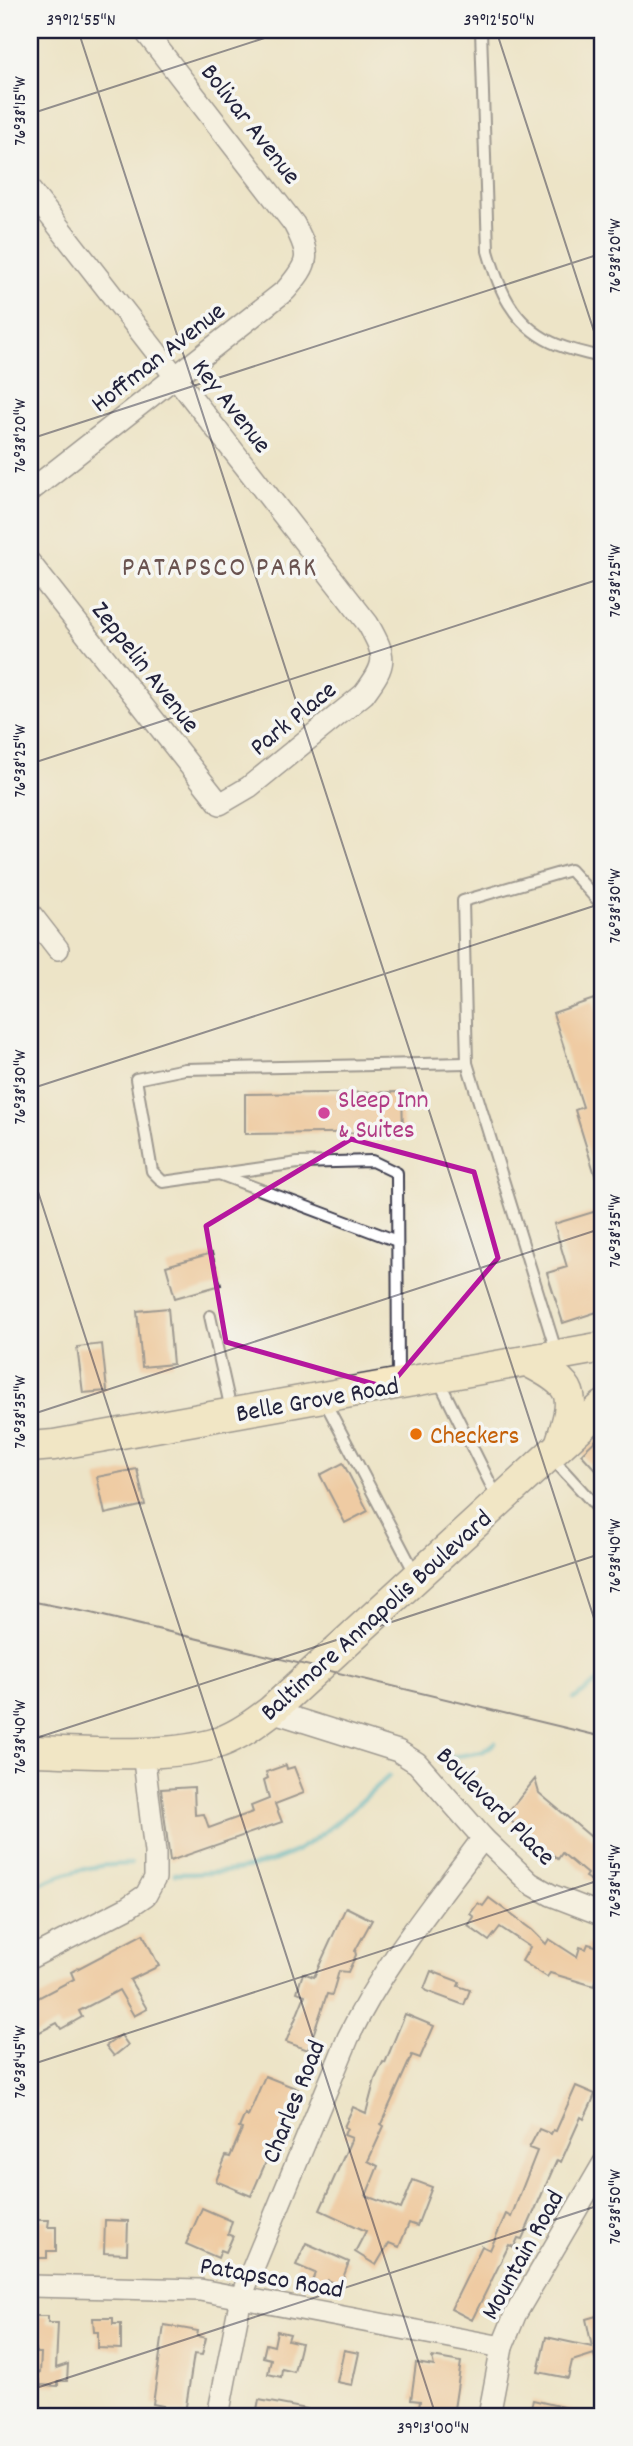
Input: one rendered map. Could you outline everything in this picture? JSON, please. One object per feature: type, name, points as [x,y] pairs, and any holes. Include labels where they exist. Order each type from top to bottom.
[{"type":"main road","name":"Belle Grove Road","points":[[30,1447],[54,1445],[603,1347]]},
{"type":"main road","points":[[527,1361],[557,1376],[567,1387],[571,1399],[570,1414],[555,1451]]},
{"type":"main road","name":"Baltimore Annapolis Boulevard","points":[[30,1751],[142,1752],[179,1749],[219,1742],[249,1727],[271,1711],[602,1410]]},
{"type":"street","name":"Bolivar Avenue","points":[[144,30],[294,224],[304,241],[307,255]]},
{"type":"street","name":"Key Avenue","points":[[30,190],[368,624],[384,659]]},
{"type":"street","name":"Hoffman Avenue","points":[[30,491],[286,290],[299,274],[307,255]]},
{"type":"street","name":"Zeppelin Avenue","points":[[30,562],[220,804]]},
{"type":"street","name":"Park Place","points":[[220,804],[249,787],[365,694],[384,659]]},
{"type":"street","points":[[30,914],[58,949]]},
{"type":"street","name":"Boulevard Place","points":[[271,1711],[398,1751],[416,1763],[483,1838],[530,1882],[551,1895],[603,1915]]},
{"type":"street","points":[[30,1958],[127,1908],[146,1895],[155,1878],[155,1865],[142,1752]]},
{"type":"street","name":"Charles Road","points":[[218,2416],[241,2298],[348,2038],[364,2004],[386,1970],[483,1838]]},
{"type":"street","name":"Mountain Road","points":[[489,2416],[502,2347],[515,2315],[603,2165]]},
{"type":"street","name":"Patapsco Road","points":[[30,2286],[200,2290],[502,2347]]},
{"type":"lane","points":[[481,30],[488,251],[498,286],[520,317],[551,342],[603,358]]},
{"type":"lane","points":[[558,1356],[467,1063],[463,901],[570,870],[603,906]]},
{"type":"lane","points":[[398,1383],[397,1173],[372,1161],[298,1163],[163,1182],[152,1171],[135,1079],[185,1069],[467,1063]]},
{"type":"lane","points":[[217,1173],[397,1241]]},
{"type":"lane","points":[[210,1316],[232,1413]]},
{"type":"lane","points":[[437,1377],[499,1502]]},
{"type":"lane","points":[[323,1397],[417,1577]]},
{"type":"lane","points":[[555,1451],[603,1514]]},
{"type":"highlighted area","points":[[351,1139],[474,1172],[498,1258],[388,1388],[226,1342],[206,1226]]},
{"type":"building","points":[[594,999],[603,1029],[603,1191],[600,1191],[575,1110],[583,1107],[553,1013]]},
{"type":"building","name":"Sleep Inn & Suites","points":[[402,1092],[403,1132],[245,1134],[245,1094]]},
{"type":"building","points":[[603,1209],[603,1310],[563,1323],[547,1273],[567,1267],[554,1224]]},
{"type":"building","points":[[212,1253],[221,1285],[175,1298],[166,1266]]},
{"type":"building","points":[[168,1308],[173,1364],[142,1367],[137,1311]]},
{"type":"building","points":[[102,1344],[107,1391],[83,1393],[77,1347]]},
{"type":"building","points":[[603,1433],[603,1478],[581,1454]]},
{"type":"building","points":[[343,1463],[368,1511],[345,1523],[320,1475]]},
{"type":"building","points":[[137,1469],[145,1505],[105,1514],[97,1477]]},
{"type":"building","points":[[286,1765],[287,1769],[294,1767],[304,1793],[275,1804],[282,1822],[170,1861],[161,1789],[194,1787],[195,1815],[204,1814],[209,1828],[253,1812],[251,1806],[269,1799],[264,1780],[268,1778],[266,1772]]},
{"type":"building","points":[[535,1779],[539,1793],[603,1847],[603,1888],[585,1877],[587,1874],[562,1853],[558,1859],[511,1821],[514,1817],[508,1812]]},
{"type":"building","points":[[489,1898],[532,1930],[546,1944],[549,1939],[577,1957],[580,1947],[586,1949],[588,1944],[603,1948],[594,1986],[550,1973],[547,1977],[522,1961],[530,1947],[500,1927],[489,1941],[468,1926],[474,1917],[470,1914],[478,1903],[483,1906]]},
{"type":"building","points":[[346,1907],[372,1920],[355,1951],[356,1955],[348,1972],[339,1971],[332,1995],[327,1994],[308,2050],[286,2042],[305,1995],[297,1992],[303,1973],[314,1977]]},
{"type":"building","points":[[143,1934],[159,1966],[130,1980],[147,2009],[134,2016],[119,1990],[79,2011],[82,2017],[61,2029],[57,2023],[30,2037],[30,2002],[74,1979],[71,1972]]},
{"type":"building","points":[[431,1971],[460,1982],[458,1986],[470,1990],[464,2005],[424,1989]]},
{"type":"building","points":[[405,2014],[434,2026],[420,2058],[412,2055],[381,2124],[384,2126],[368,2161],[378,2166],[366,2196],[401,2209],[413,2180],[432,2187],[417,2226],[409,2223],[399,2247],[389,2243],[376,2265],[355,2252],[366,2231],[320,2210],[352,2138],[344,2135],[347,2128],[344,2127],[353,2107],[366,2113],[375,2079],[383,2062],[385,2063]]},
{"type":"building","points":[[121,2035],[128,2045],[114,2056],[106,2046]]},
{"type":"building","points":[[265,2076],[298,2089],[251,2196],[216,2181],[226,2156],[230,2157],[242,2129],[239,2128],[245,2114],[248,2116]]},
{"type":"building","points":[[576,2086],[595,2094],[591,2104],[584,2119],[581,2117],[561,2162],[557,2160],[522,2239],[518,2238],[514,2247],[509,2245],[472,2320],[451,2309],[482,2246],[490,2250],[506,2214],[511,2217],[537,2151],[529,2148],[539,2129],[551,2134],[553,2130],[556,2131]]},
{"type":"building","points":[[202,2208],[232,2221],[228,2234],[233,2236],[226,2252],[221,2250],[218,2258],[186,2244]]},
{"type":"building","points":[[34,2220],[49,2220],[48,2227],[56,2227],[56,2251],[47,2251],[47,2258],[33,2258]]},
{"type":"building","points":[[105,2220],[128,2221],[127,2254],[104,2253]]},
{"type":"building","points":[[306,2243],[349,2262],[340,2286],[327,2280],[323,2289],[311,2284],[315,2273],[296,2265]]},
{"type":"building","points":[[603,2314],[603,2370],[598,2371],[594,2354],[572,2361],[568,2378],[538,2372],[546,2337],[592,2347],[586,2319]]},
{"type":"building","points":[[30,2316],[48,2316],[48,2323],[58,2323],[56,2368],[68,2364],[67,2381],[58,2381],[58,2386],[40,2385],[40,2380],[30,2380],[30,2377],[40,2373],[41,2353],[32,2349]]},
{"type":"building","points":[[93,2318],[113,2318],[113,2324],[121,2324],[121,2349],[98,2348],[98,2332],[94,2332]]},
{"type":"building","points":[[164,2325],[198,2331],[197,2336],[206,2338],[202,2355],[194,2354],[185,2413],[162,2409],[163,2406],[153,2404]]},
{"type":"building","points":[[277,2331],[290,2334],[288,2340],[301,2343],[294,2372],[282,2369],[281,2377],[268,2374],[271,2359],[263,2357],[266,2344],[274,2346]]},
{"type":"building","points":[[344,2350],[359,2353],[352,2385],[337,2382]]},
{"type":"building","points":[[432,2357],[461,2362],[453,2416],[418,2416],[420,2401],[411,2400],[416,2363],[434,2366]]},
{"type":"building","points":[[259,2400],[307,2409],[307,2416],[256,2416]]},
{"type":"building","points":[[533,2400],[580,2411],[580,2416],[529,2414]]},
{"type":"waterway","points":[[574,1699],[601,1679],[603,1673]]},
{"type":"waterway","points":[[441,1759],[482,1752],[495,1743]]},
{"type":"waterway","points":[[175,1874],[240,1869],[287,1855],[324,1832],[389,1776]]},
{"type":"waterway","points":[[30,1889],[79,1870],[131,1864]]},
{"type":"tram line","points":[[30,1601],[91,1613],[603,1737]]},
{"type":"place","name":"Sleep Inn & Suites","points":[[324,1113]]},
{"type":"place","name":"Checkers","points":[[416,1434]]},
{"type":"district","name":"PATAPSCO PARK","points":[[220,565]]}]
